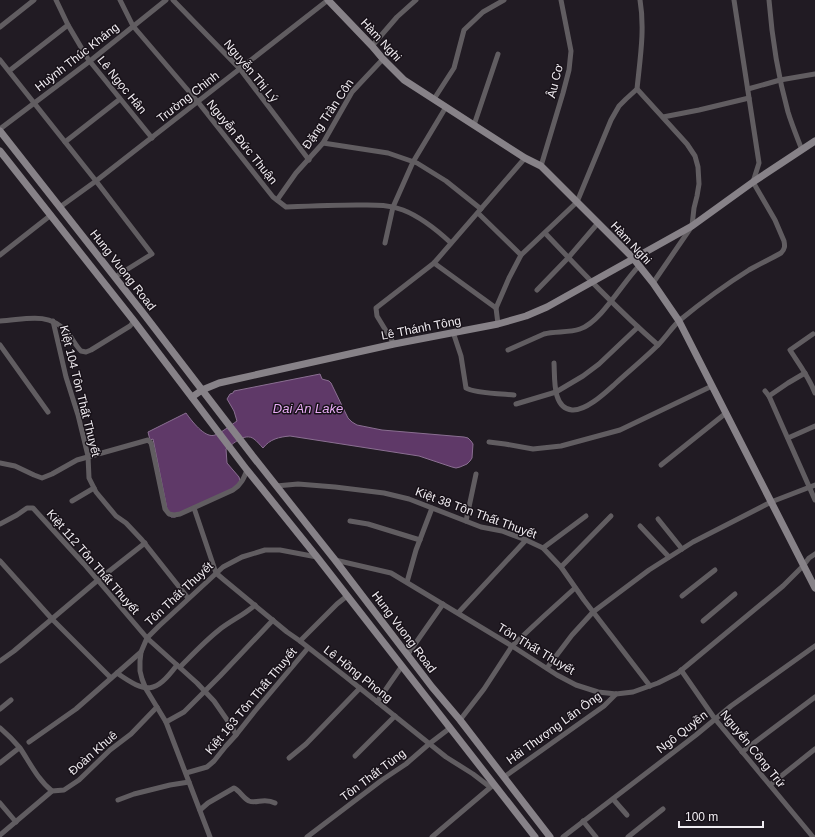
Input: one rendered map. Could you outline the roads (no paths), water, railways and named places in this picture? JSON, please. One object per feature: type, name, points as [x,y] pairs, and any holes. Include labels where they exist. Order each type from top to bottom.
[{"type":"main road","name":"Hàm Nghi","points":[[328,0],[404,80],[525,158],[541,166],[633,258],[653,283],[679,321],[815,588]]},
{"type":"main road","name":"Hung Vuong Road","points":[[0,130],[143,313],[240,441],[335,560],[432,687],[460,720],[550,837]]},
{"type":"main road","name":"Lê Thánh Tông","points":[[192,397],[202,390],[219,382],[394,344],[498,324],[526,316],[547,307],[692,226],[753,182],[815,141]]},
{"type":"main road","name":"Hung Vuong Road","points":[[0,151],[134,321],[247,470],[317,557],[450,728],[492,786],[535,837]]},
{"type":"main road","points":[[51,215],[60,208]]},
{"type":"main road","points":[[105,285],[115,277]]},
{"type":"main road","points":[[134,321],[143,313]]},
{"type":"main road","points":[[317,557],[335,560]]},
{"type":"main road","points":[[400,664],[408,654]]},
{"type":"main road","points":[[450,728],[460,720]]},
{"type":"main road","points":[[492,786],[504,777]]},
{"type":"street","points":[[0,27],[34,0]]},
{"type":"street","name":"Lê Ngọc Hân","points":[[56,0],[68,25],[90,61],[152,138]]},
{"type":"street","name":"Nguyễn Đức Thuận","points":[[120,0],[133,26],[198,102],[273,197],[277,200]]},
{"type":"street","name":"Huỳnh Thúc Kháng","points":[[0,130],[166,0]]},
{"type":"street","name":"Nguyễn Thị Lý","points":[[173,0],[240,69],[309,160]]},
{"type":"street","name":"Trường Chinh","points":[[60,208],[328,0]]},
{"type":"street","points":[[372,46],[397,17],[416,0]]},
{"type":"street","points":[[434,99],[454,68],[464,30],[483,12],[504,0]]},
{"type":"street","name":"Âu Cơ","points":[[541,166],[569,70],[571,51],[561,0]]},
{"type":"street","points":[[498,324],[496,308],[509,278],[521,256],[577,202],[611,120],[619,106],[637,89],[643,28],[640,0]]},
{"type":"street","points":[[554,363],[556,392],[559,402],[563,407],[572,410],[580,409],[606,392],[658,345],[679,321],[722,288],[783,251],[785,244],[775,220],[753,182],[759,162],[734,0]]},
{"type":"street","points":[[769,0],[780,80],[788,113],[802,150]]},
{"type":"street","points":[[9,71],[68,25]]},
{"type":"street","points":[[474,125],[498,54]]},
{"type":"street","name":"Đặng Trần Côn","points":[[277,200],[296,174],[323,144],[352,92],[383,59]]},
{"type":"street","points":[[0,60],[152,254],[115,277]]},
{"type":"street","points":[[748,89],[780,80],[815,74]]},
{"type":"street","points":[[637,89],[692,150],[697,161],[699,184],[692,226],[653,283]]},
{"type":"street","points":[[663,117],[749,98]]},
{"type":"street","points":[[65,142],[120,99]]},
{"type":"street","points":[[385,243],[393,207],[413,162],[446,107]]},
{"type":"street","points":[[323,144],[388,153],[413,162],[446,181],[480,211],[521,256]]},
{"type":"street","points":[[394,344],[377,316],[376,308],[434,263],[525,158]]},
{"type":"street","points":[[277,200],[286,207],[350,205],[384,205],[393,207],[403,210],[422,220],[438,230],[451,243]]},
{"type":"street","points":[[0,255],[51,215]]},
{"type":"street","points":[[537,290],[568,258],[598,223]]},
{"type":"street","points":[[545,233],[611,301],[658,345]]},
{"type":"street","points":[[434,263],[496,308]]},
{"type":"street","points":[[508,350],[550,332],[581,329],[594,320],[639,266]]},
{"type":"street","points":[[0,321],[42,318],[53,321],[60,325],[70,335],[81,351],[86,352],[97,347],[130,326],[134,321]]},
{"type":"street","name":"Kiệt 104 Tôn Thất Thuyết","points":[[53,321],[66,377],[78,415],[88,456],[89,478],[94,488],[116,516],[126,523],[145,543],[188,598]]},
{"type":"street","points":[[516,404],[556,392],[582,376],[599,364],[638,327]]},
{"type":"street","points":[[453,332],[463,364],[466,388],[469,390],[514,394]]},
{"type":"street","points":[[813,334],[790,350],[805,373],[815,393]]},
{"type":"street","points":[[0,346],[48,412]]},
{"type":"street","points":[[769,396],[805,373]]},
{"type":"street","points":[[489,442],[533,449],[560,446],[620,430],[712,386]]},
{"type":"street","points":[[765,390],[812,487],[815,500]]},
{"type":"street","points":[[661,465],[726,414]]},
{"type":"street","points":[[788,438],[815,426]]},
{"type":"street","points":[[0,463],[15,466],[34,476],[42,478],[88,456],[148,440],[152,447],[165,509],[169,514],[174,515],[180,514],[233,490],[243,481],[247,470]]},
{"type":"street","points":[[466,521],[476,474]]},
{"type":"street","name":"Kiệt 38 Tôn Thất Thuyết","points":[[276,486],[298,484],[384,493],[409,499],[481,527],[502,531],[543,548],[561,567],[593,612],[650,686]]},
{"type":"street","points":[[547,668],[593,612],[649,570],[693,542],[771,502],[812,487]]},
{"type":"street","points":[[72,501],[94,488]]},
{"type":"street","name":"Kiệt 112 Tôn Thất Thuyết","points":[[0,524],[27,508],[32,508],[98,580],[147,638],[205,691],[232,726],[236,735]]},
{"type":"street","points":[[194,508],[216,573]]},
{"type":"street","points":[[407,582],[432,508]]},
{"type":"street","points":[[543,548],[586,516]]},
{"type":"street","points":[[561,567],[611,516]]},
{"type":"street","points":[[658,519],[682,550]]},
{"type":"street","points":[[350,521],[368,524],[420,540]]},
{"type":"street","points":[[640,526],[669,557]]},
{"type":"street","points":[[458,613],[526,540]]},
{"type":"street","points":[[0,661],[145,543]]},
{"type":"street","name":"Tôn Thất Thuyết","points":[[210,837],[166,722],[146,689],[140,671],[141,652],[147,638],[188,598],[223,567],[242,557],[265,550],[280,550],[317,557]]},
{"type":"street","name":"Tôn Thất Thuyết","points":[[335,560],[391,573],[547,668],[576,684],[598,692],[616,694],[633,692],[658,683],[678,673],[783,586],[804,566],[809,558],[815,554]]},
{"type":"street","points":[[0,561],[52,619],[111,678]]},
{"type":"street","points":[[682,596],[715,570]]},
{"type":"street","name":"Lê Hồng Phong","points":[[216,573],[287,632],[300,640],[308,648],[429,744],[446,757],[492,786]]},
{"type":"street","points":[[460,720],[484,689],[512,646],[543,616],[576,588]]},
{"type":"street","points":[[703,621],[735,594]]},
{"type":"street","points":[[300,640],[347,596]]},
{"type":"street","points":[[408,654],[443,604]]},
{"type":"street","points":[[117,673],[134,684],[146,689],[159,685],[218,630],[255,605]]},
{"type":"street","points":[[166,722],[184,712],[273,620]]},
{"type":"street","name":"Ngô Quyền","points":[[563,837],[731,706],[815,646]]},
{"type":"street","name":"Kiệt 163 Tôn Thất Thuyết","points":[[186,773],[207,767],[214,761],[308,648]]},
{"type":"street","points":[[29,742],[76,710],[141,652]]},
{"type":"street","points":[[377,702],[400,664]]},
{"type":"street","name":"Nguyễn Công Trứ","points":[[681,670],[715,719],[813,837]]},
{"type":"street","points":[[290,758],[306,744],[360,688]]},
{"type":"street","name":"Hải Thượng Lãn Ông","points":[[504,777],[604,706],[616,694]]},
{"type":"street","points":[[742,752],[815,697]]},
{"type":"street","points":[[0,709],[11,700]]},
{"type":"street","name":"Đoàn Khuê","points":[[0,835],[52,791],[64,790],[79,780],[110,750],[131,734],[157,707]]},
{"type":"street","points":[[355,756],[395,716]]},
{"type":"street","points":[[0,728],[19,748],[38,776],[52,791]]},
{"type":"street","name":"Tôn Thất Tùng","points":[[308,837],[382,780],[406,764],[450,728]]},
{"type":"street","points":[[0,763],[19,748]]},
{"type":"street","points":[[770,785],[815,749]]},
{"type":"street","points":[[118,800],[134,794],[189,782]]},
{"type":"street","points":[[432,837],[492,786]]},
{"type":"street","points":[[200,810],[208,803],[234,788],[237,789],[244,798],[250,801],[269,800],[275,803]]},
{"type":"street","points":[[612,799],[627,815]]},
{"type":"street","points":[[0,803],[16,822]]},
{"type":"street","points":[[628,837],[663,809]]},
{"type":"street","points":[[583,821],[596,837]]},
{"type":"water","name":"Dai An Lake","points":[[320,374],[322,379],[331,383],[348,418],[357,425],[382,430],[468,438],[473,444],[472,458],[467,464],[456,468],[419,456],[290,436],[275,439],[263,448],[254,439],[247,437],[239,440],[226,449],[227,463],[239,477],[240,481],[238,486],[175,517],[171,517],[168,514],[153,439],[150,440],[148,432],[186,413],[203,432],[215,435],[237,421],[234,411],[227,399],[234,391]]}]
